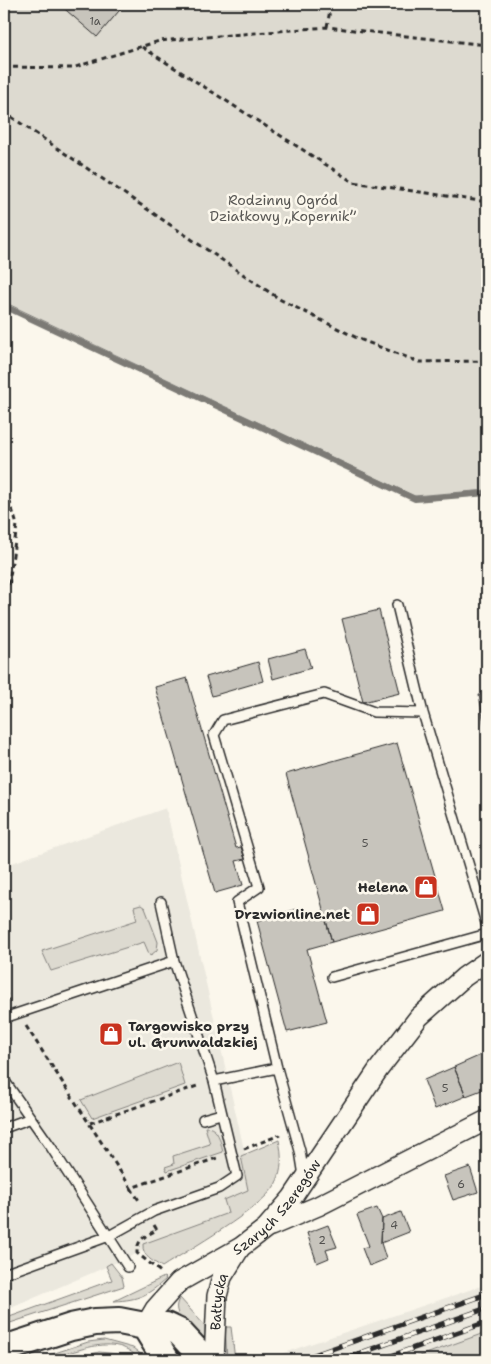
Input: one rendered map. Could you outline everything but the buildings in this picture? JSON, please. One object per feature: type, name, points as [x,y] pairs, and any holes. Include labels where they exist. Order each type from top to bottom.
[{"type":"street","name":"Szarych Szeregów","points":[[145,1326],[155,1309],[179,1282],[241,1247],[266,1228],[292,1198],[378,1070],[419,1017],[464,977],[487,961]]},
{"type":"street","points":[[266,1228],[318,1206],[487,1120]]},
{"type":"street","name":"Bałtycka","points":[[214,1360],[217,1296],[222,1277],[241,1247]]},
{"type":"street","points":[[4,1349],[95,1322],[119,1321],[145,1326],[166,1326],[180,1332],[205,1360]]},
{"type":"street","points":[[145,1326],[166,1360]]},
{"type":"lane","points":[[397,605],[423,713],[487,926]]},
{"type":"lane","points":[[305,1178],[300,1151],[277,1068],[237,902],[260,887],[214,735],[224,720],[324,694],[374,712],[423,713]]},
{"type":"lane","points":[[4,1274],[109,1236],[154,1211],[219,1188],[237,1176],[214,1081],[195,1040],[174,961],[162,902]]},
{"type":"lane","points":[[332,978],[487,934]]},
{"type":"lane","points":[[4,1018],[174,961]]},
{"type":"lane","points":[[214,1081],[277,1068]]},
{"type":"lane","points":[[4,1080],[31,1118],[128,1267]]},
{"type":"lane","points":[[203,1119],[221,1114]]},
{"type":"lane","points":[[4,1128],[31,1118]]},
{"type":"path","points":[[327,27],[331,4]]},
{"type":"path","points":[[4,67],[72,68],[159,41],[327,27],[487,45]]},
{"type":"path","points":[[142,46],[353,182],[487,202]]},
{"type":"path","points":[[4,112],[281,300],[359,339],[419,362],[487,360]]},
{"type":"path","points":[[4,483],[17,525],[9,584],[4,591]]},
{"type":"path","points":[[4,991],[11,1003]]},
{"type":"path","points":[[23,1022],[142,1204]]},
{"type":"path","points":[[90,1123],[214,1081]]},
{"type":"path","points":[[241,1150],[281,1135]]},
{"type":"path","points":[[132,1188],[225,1155]]},
{"type":"path","points":[[153,1223],[157,1230],[142,1238],[137,1246],[137,1253],[162,1273]]},
{"type":"shaded area","name":"Targowisko przy ul. Grunwaldzkiej","points":[[166,808],[256,1202],[4,1311],[4,866]]},
{"type":"shaded area","points":[[487,1284],[487,1332],[409,1360],[263,1360]]},
{"type":"green space","name":"Rodzinny Ogród Działkowy „Kopernik”","points":[[4,4],[487,4],[487,490],[414,496],[4,302]]},
{"type":"green space","points":[[141,905],[145,908],[158,942],[157,950],[150,956],[144,942],[51,971],[42,951],[137,920],[134,907]]},
{"type":"green space","points":[[178,1062],[185,1085],[92,1118],[81,1100]]},
{"type":"green space","points":[[205,1127],[216,1132],[223,1152],[167,1171],[165,1167],[174,1164],[173,1156],[210,1144]]},
{"type":"green space","points":[[279,1140],[281,1163],[278,1179],[267,1195],[255,1206],[223,1229],[162,1267],[146,1255],[143,1244],[228,1213],[224,1200],[248,1190],[241,1156]]},
{"type":"green space","points":[[111,1263],[122,1277],[124,1286],[4,1325],[4,1319],[112,1280],[106,1266]]},
{"type":"green space","points":[[164,1277],[166,1279],[143,1296],[114,1301]]},
{"type":"green space","points":[[180,1298],[205,1326],[205,1343],[179,1316],[177,1304]]},
{"type":"green space","points":[[225,1327],[231,1327],[235,1360],[227,1360]]},
{"type":"green space","points":[[487,1332],[487,1360],[409,1360]]},
{"type":"green space","points":[[104,1340],[133,1348],[148,1360],[140,1360],[129,1350],[103,1345],[47,1359],[34,1360],[88,1342]]},
{"type":"green space","points":[[99,1352],[118,1354],[129,1360],[70,1360]]},
{"type":"waterway","points":[[4,306],[415,499],[487,493]]},
{"type":"railway","points":[[300,1360],[487,1294]]},
{"type":"railway","points":[[341,1360],[487,1308]]},
{"type":"railway","points":[[380,1360],[487,1322]]},
{"type":"place","name":"Helena","points":[[426,887]]},
{"type":"place","name":"Drzwionline.net","points":[[368,914]]},
{"type":"place","name":"Targowisko przy ul. Grunwaldzkiej","points":[[111,1034]]}]
